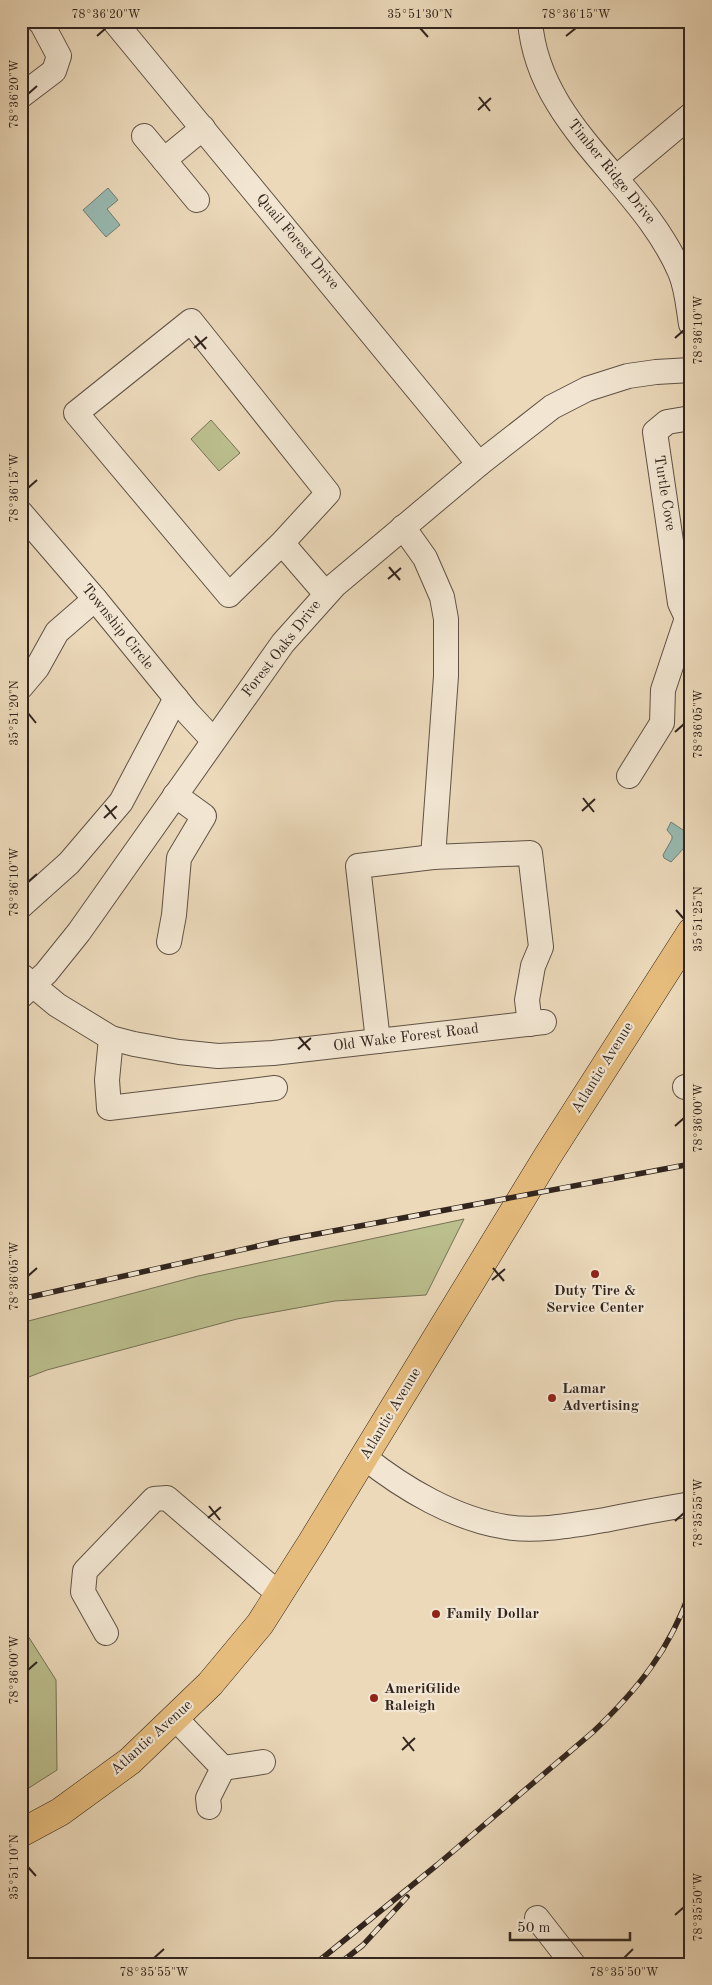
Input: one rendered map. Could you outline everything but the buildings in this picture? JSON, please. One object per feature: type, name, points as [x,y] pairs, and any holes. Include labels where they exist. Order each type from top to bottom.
[{"type":"main road","name":"Atlantic Avenue","points":[[21,1833],[60,1812],[130,1761],[176,1719],[210,1684],[260,1624],[552,1149],[691,932]]},
{"type":"street","name":"Quail Forest Drive","points":[[114,21],[479,464]]},
{"type":"street","name":"Timber Ridge Drive","points":[[530,21],[535,50],[545,81],[560,107],[583,140],[651,221],[674,258],[681,274],[691,324]]},
{"type":"street","points":[[21,96],[54,70],[59,56],[42,22]]},
{"type":"street","points":[[616,178],[691,115]]},
{"type":"street","points":[[164,160],[203,128]]},
{"type":"street","points":[[144,136],[197,200]]},
{"type":"street","points":[[191,322],[328,493],[282,543],[229,594],[76,413],[191,322]]},
{"type":"street","name":"Forest Oaks Drive","points":[[25,985],[56,960],[79,932],[282,644],[326,594],[479,464],[552,407],[587,389],[628,376],[691,370]]},
{"type":"street","name":"Turtle Cove","points":[[689,617],[680,603],[655,432],[667,422],[691,418]]},
{"type":"street","name":"Township Circle","points":[[21,513],[213,740]]},
{"type":"street","points":[[378,1041],[358,866],[433,857],[446,676],[446,619],[442,597],[425,558],[403,527]]},
{"type":"street","points":[[282,543],[326,594]]},
{"type":"street","points":[[21,687],[37,668],[57,632],[95,599]]},
{"type":"street","points":[[629,776],[662,723],[663,690],[689,617]]},
{"type":"street","points":[[21,906],[70,863],[121,802],[176,698]]},
{"type":"street","points":[[169,942],[174,915],[179,858],[204,816],[175,795]]},
{"type":"street","name":"Old Wake Forest Road","points":[[25,985],[111,1038],[179,1052],[218,1056],[273,1053],[537,1023],[527,1000],[533,966],[541,947],[530,853],[433,857]]},
{"type":"street","points":[[111,1038],[107,1080],[109,1108],[274,1088]]},
{"type":"street","points":[[364,1457],[393,1480],[446,1508],[481,1521],[507,1527],[537,1528],[575,1525],[691,1504]]},
{"type":"street","points":[[106,1632],[83,1592],[85,1571],[154,1499],[167,1498],[279,1594]]},
{"type":"street","points":[[176,1719],[223,1768]]},
{"type":"street","points":[[223,1768],[263,1762]]},
{"type":"street","points":[[209,1807],[208,1798],[223,1768]]},
{"type":"street","points":[[538,1918],[573,1964]]},
{"type":"green space","points":[[211,420],[240,453],[219,471],[191,439]]},
{"type":"green space","points":[[464,1219],[426,1295],[335,1301],[237,1319],[47,1370],[21,1380],[21,1323],[198,1276]]},
{"type":"green space","points":[[21,1625],[56,1680],[57,1770],[21,1793]]},
{"type":"water","points":[[108,188],[118,200],[107,209],[120,225],[106,237],[83,210]]},
{"type":"water","points":[[671,822],[689,834],[684,848],[671,862],[664,858],[663,855],[672,839],[667,830]]},
{"type":"railway","points":[[21,1299],[285,1240],[691,1164]]},
{"type":"railway","points":[[315,1964],[437,1865],[593,1732],[638,1684],[663,1650],[683,1611],[691,1589]]},
{"type":"railway","points":[[339,1964],[363,1945],[407,1897]]},
{"type":"place","name":"Duty Tire & Service Center","points":[[595,1274]]},
{"type":"place","name":"Lamar Advertising","points":[[552,1398]]},
{"type":"place","name":"Family Dollar","points":[[436,1614]]},
{"type":"place","name":"AmeriGlide Raleigh","points":[[374,1698]]}]
